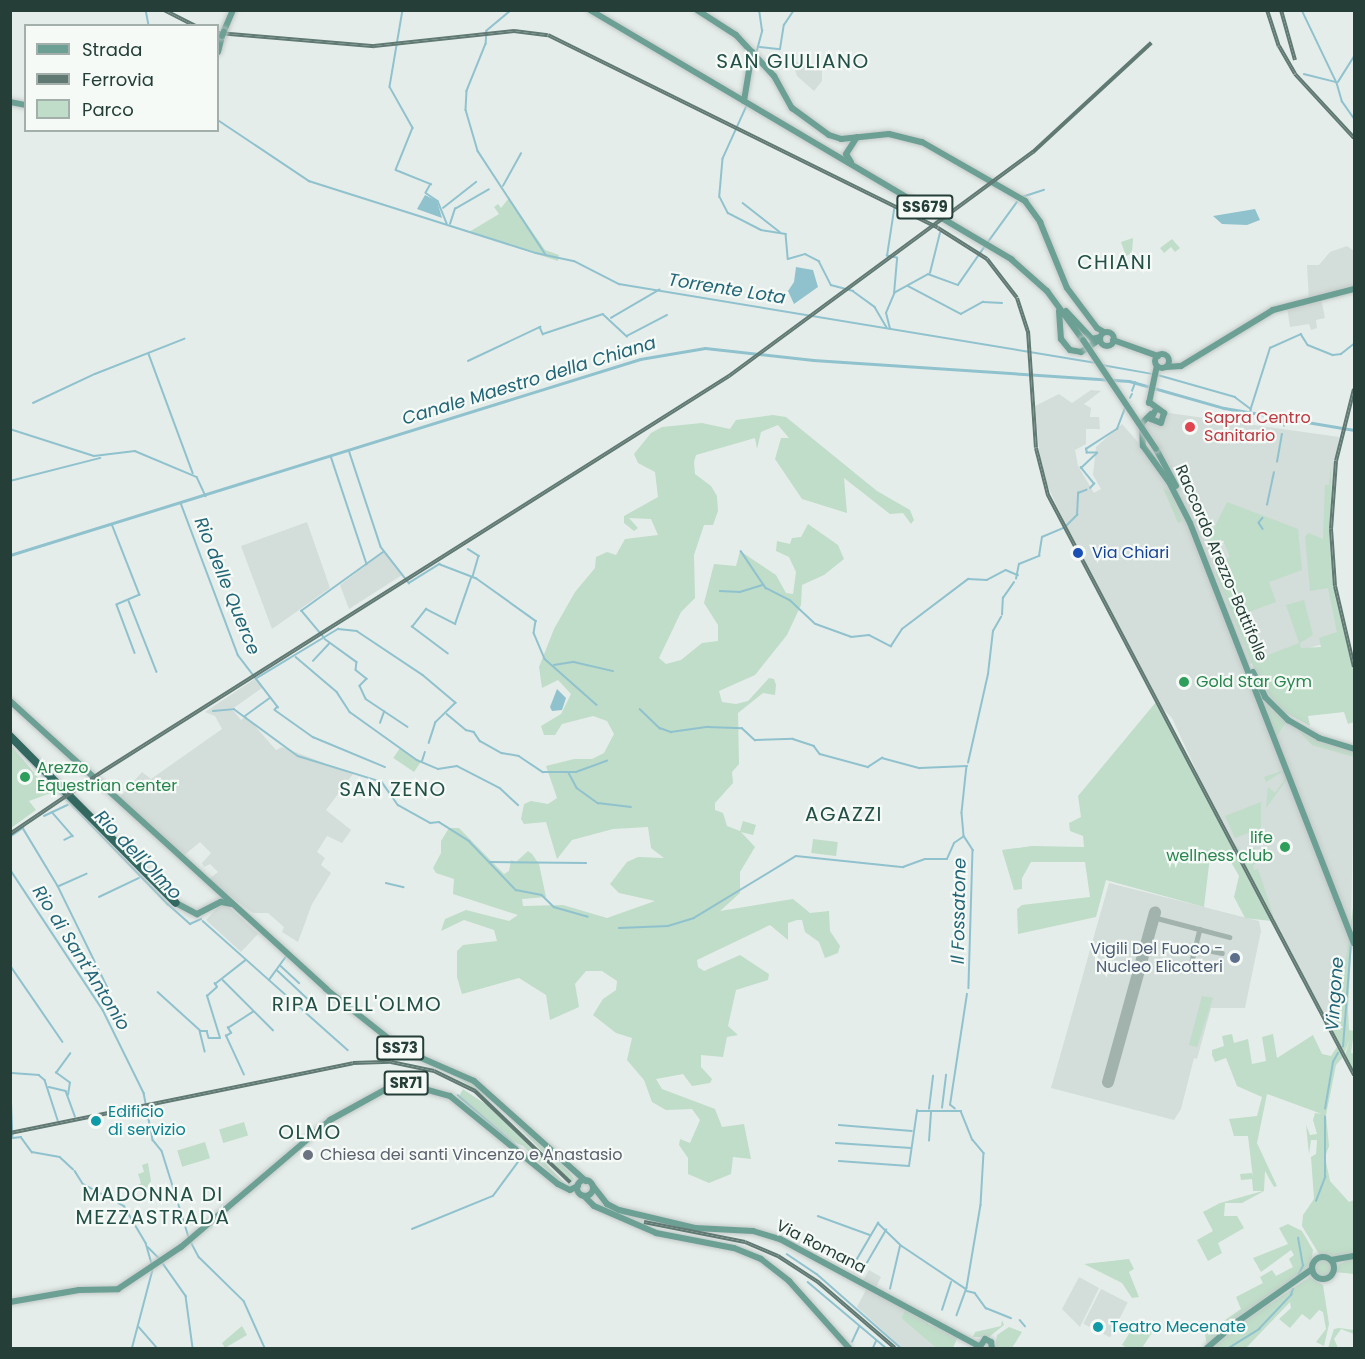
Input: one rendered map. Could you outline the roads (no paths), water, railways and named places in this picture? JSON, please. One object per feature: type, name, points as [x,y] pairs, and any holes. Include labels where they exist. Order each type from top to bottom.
[{"type":"highway","points":[[10,737],[176,903]]},
{"type":"main road","points":[[219,48],[233,10]]},
{"type":"main road","name":"Raccordo Arezzo-Battifolle","points":[[590,10],[744,97],[1011,260],[1047,291],[1083,340],[1156,449],[1190,517],[1265,697],[1304,731],[1354,750]]},
{"type":"main road","points":[[698,10],[732,32],[754,54],[774,76],[790,105],[812,125],[837,139],[888,134],[922,142],[1024,201],[1040,222],[1067,288],[1097,328],[1101,337],[1160,368],[1185,364],[1273,310],[1354,289]]},
{"type":"main road","points":[[744,97],[754,54]]},
{"type":"main road","points":[[856,167],[846,154],[857,136]]},
{"type":"main road","points":[[1047,291],[1088,336],[1095,340],[1111,333],[1112,342]]},
{"type":"main road","points":[[1057,305],[1062,342],[1070,350],[1081,352],[1101,337]]},
{"type":"main road","points":[[1061,328],[1068,325],[1078,334]]},
{"type":"main road","points":[[1160,368],[1150,398],[1152,414],[1143,420],[1143,446],[1169,482],[1190,523],[1354,943]]},
{"type":"main road","points":[[10,701],[216,889],[218,902]]},
{"type":"main road","points":[[176,903],[197,914],[218,902],[236,908]]},
{"type":"main road","name":"SS73","points":[[218,902],[236,908],[391,1043],[474,1081],[574,1172],[594,1206],[636,1230],[734,1248],[761,1259],[789,1281],[849,1348]]},
{"type":"main road","name":"SR71","points":[[10,1302],[79,1290],[118,1289],[181,1247],[330,1119],[394,1083],[429,1088],[450,1096],[562,1189],[585,1189]]},
{"type":"main road","name":"SS73","points":[[585,1189],[592,1203],[615,1214],[636,1230]]},
{"type":"main road","name":"Via Romana","points":[[585,1189],[613,1210],[701,1229],[765,1233],[980,1345]]},
{"type":"main road","points":[[636,1230],[638,1222],[645,1216]]},
{"type":"main road","points":[[1207,1348],[1258,1306],[1302,1278],[1320,1257],[1331,1260],[1353,1256]]},
{"type":"main road","points":[[1302,1278],[1316,1276],[1327,1278],[1334,1269],[1353,1256]]},
{"type":"main road","points":[[1331,1260],[1334,1269]]},
{"type":"main road","points":[[1312,1269],[1316,1276]]},
{"type":"main road","points":[[980,1345],[989,1340],[992,1347]]},
{"type":"water","points":[[425,195],[437,201],[442,218],[417,209]]},
{"type":"water","points":[[1255,209],[1260,220],[1247,225],[1222,224],[1213,216]]},
{"type":"water","points":[[796,267],[813,270],[818,287],[794,304],[788,291],[794,282]]},
{"type":"water","points":[[557,689],[566,698],[562,710],[552,711],[550,707]]},
{"type":"waterway","name":"Torrente Lota","points":[[146,10],[149,24]]},
{"type":"waterway","points":[[403,10],[390,87],[413,128],[396,170],[431,184],[426,193],[438,201],[447,223]]},
{"type":"waterway","points":[[512,10],[487,31],[486,44],[467,91],[466,110],[478,151],[546,255]]},
{"type":"waterway","points":[[756,54],[762,31],[759,10]]},
{"type":"waterway","points":[[760,47],[780,49],[784,25],[794,10]]},
{"type":"waterway","points":[[1283,10],[1302,11]]},
{"type":"waterway","points":[[1302,10],[1337,83],[1342,101],[1354,118]]},
{"type":"waterway","points":[[1338,82],[1354,56]]},
{"type":"waterway","points":[[1304,74],[1335,82]]},
{"type":"waterway","points":[[747,106],[723,159],[720,197],[728,213],[761,230],[786,234],[788,259],[805,254],[819,261],[831,285],[853,291],[875,307],[887,328]]},
{"type":"waterway","name":"Torrente Lota","points":[[219,121],[309,181],[536,253],[574,261],[619,284],[1094,363]]},
{"type":"waterway","points":[[503,186],[521,154]]},
{"type":"waterway","points":[[443,208],[476,182]]},
{"type":"waterway","points":[[450,224],[455,209],[489,189]]},
{"type":"waterway","points":[[1022,197],[1044,190]]},
{"type":"waterway","points":[[988,242],[1017,202]]},
{"type":"waterway","points":[[743,203],[780,232]]},
{"type":"waterway","points":[[890,329],[886,313],[894,294],[897,258],[887,256],[894,210]]},
{"type":"waterway","points":[[930,273],[940,233]]},
{"type":"waterway","points":[[894,293],[928,274],[958,285],[985,246]]},
{"type":"waterway","points":[[908,286],[961,314],[983,302],[1002,303]]},
{"type":"waterway","points":[[611,318],[659,290]]},
{"type":"waterway","points":[[468,361],[540,327],[543,334],[603,314],[627,336],[667,315]]},
{"type":"waterway","points":[[1251,408],[1270,348],[1301,334],[1308,345],[1333,355],[1341,354],[1354,344]]},
{"type":"waterway","points":[[33,403],[95,374],[184,339]]},
{"type":"waterway","name":"Canale Maestro della Chiana","points":[[10,555],[640,359],[705,348],[813,360],[1129,381],[1224,408],[1354,430]]},
{"type":"waterway","points":[[149,354],[193,473]]},
{"type":"waterway","name":"Torrente Lota","points":[[1102,365],[1153,374]]},
{"type":"waterway","name":"Torrente Lota","points":[[1158,375],[1235,397],[1251,409],[1251,413]]},
{"type":"waterway","points":[[1132,391],[1135,383]]},
{"type":"waterway","name":"Il Fossatone","points":[[1130,398],[1132,394]]},
{"type":"waterway","name":"Il Fossatone","points":[[1090,488],[1094,484],[1081,468],[1097,453],[1087,453],[1086,449],[1117,429],[1125,408]]},
{"type":"waterway","points":[[1284,420],[1284,426]]},
{"type":"waterway","points":[[10,429],[94,456],[135,451],[197,477],[206,496]]},
{"type":"waterway","points":[[1277,462],[1282,434]]},
{"type":"waterway","points":[[349,450],[381,547],[409,583],[439,564],[476,578],[536,621],[534,633],[545,659],[597,705]]},
{"type":"waterway","points":[[331,456],[367,564]]},
{"type":"waterway","points":[[10,481],[100,458]]},
{"type":"waterway","points":[[1267,505],[1274,473]]},
{"type":"waterway","name":"Il Fossatone","points":[[1066,526],[1077,515],[1078,493],[1086,490]]},
{"type":"waterway","name":"Rio delle Querce","points":[[181,503],[238,655],[278,707],[275,710],[313,737],[385,767]]},
{"type":"waterway","points":[[1263,518],[1259,523],[1263,529]]},
{"type":"waterway","points":[[112,524],[140,595],[117,605],[135,653]]},
{"type":"waterway","name":"Il Fossatone","points":[[1016,579],[1019,564],[1039,556],[1042,537],[1063,528]]},
{"type":"waterway","points":[[468,549],[479,556],[473,577]]},
{"type":"waterway","points":[[741,551],[766,588],[790,600],[816,624],[851,637],[869,635],[891,646],[902,629],[968,579],[987,580],[1006,570],[1018,575]]},
{"type":"waterway","points":[[324,638],[301,611],[383,552]]},
{"type":"waterway","points":[[448,654],[412,627],[426,609],[455,624],[471,578]]},
{"type":"waterway","name":"Il Fossatone","points":[[1002,615],[1003,598],[1014,582]]},
{"type":"waterway","points":[[720,591],[740,592],[763,585]]},
{"type":"waterway","points":[[129,601],[157,672]]},
{"type":"waterway","name":"Il Fossatone","points":[[968,763],[988,674],[993,631],[1001,617]]},
{"type":"waterway","points":[[257,678],[338,629],[357,631],[423,675],[456,703],[436,722],[429,743]]},
{"type":"waterway","points":[[325,639],[357,662],[356,670],[367,679],[360,686],[366,699],[408,727]]},
{"type":"waterway","points":[[313,661],[329,644]]},
{"type":"waterway","points":[[296,657],[337,692],[350,712],[417,760],[438,769],[457,766],[500,788],[518,805]]},
{"type":"waterway","points":[[554,665],[574,662],[613,671]]},
{"type":"waterway","name":"Rio delle Querce","points":[[245,716],[270,698]]},
{"type":"waterway","name":"Rio delle Querce","points":[[213,711],[234,709],[298,756],[382,782],[398,805],[430,823],[439,822],[469,841],[516,890],[542,895],[554,907],[588,917]]},
{"type":"waterway","points":[[640,709],[660,728],[671,732],[708,727],[742,728],[755,740],[793,739],[814,746],[820,754],[868,767],[882,758],[920,768],[967,766],[962,813],[964,836],[973,850],[969,988]]},
{"type":"waterway","points":[[380,723],[384,712]]},
{"type":"waterway","points":[[447,714],[466,730],[474,732],[480,741],[502,753],[519,756],[543,772],[576,772],[607,761]]},
{"type":"waterway","name":"Rio dell'Olmo","points":[[20,751],[168,904],[190,924],[201,919]]},
{"type":"waterway","points":[[422,761],[425,752]]},
{"type":"waterway","points":[[569,773],[577,788],[598,803],[631,807]]},
{"type":"waterway","points":[[44,816],[68,805]]},
{"type":"waterway","points":[[52,812],[73,836],[65,840]]},
{"type":"waterway","points":[[10,837],[23,828],[58,886],[109,990]]},
{"type":"waterway","points":[[619,928],[668,926],[694,918],[796,856],[903,867],[925,859],[947,859],[954,843],[963,837]]},
{"type":"waterway","points":[[490,862],[586,863]]},
{"type":"waterway","name":"Rio di Sant'Antonio","points":[[10,869],[103,1010],[144,1093],[153,1140],[162,1151],[189,1237]]},
{"type":"waterway","points":[[59,886],[86,874]]},
{"type":"waterway","points":[[99,897],[139,878]]},
{"type":"waterway","points":[[386,883],[404,887]]},
{"type":"waterway","name":"Rio dell'Olmo","points":[[203,921],[348,1050]]},
{"type":"waterway","name":"Vingone","points":[[1343,1047],[1351,943]]},
{"type":"waterway","points":[[269,980],[286,957]]},
{"type":"waterway","points":[[158,992],[201,1031],[207,1031],[209,1038],[220,1038],[207,996],[217,987],[215,984],[246,960]]},
{"type":"waterway","points":[[10,965],[63,1042]]},
{"type":"waterway","points":[[281,966],[299,983]]},
{"type":"waterway","points":[[277,970],[308,999]]},
{"type":"waterway","points":[[223,980],[273,1030]]},
{"type":"waterway","name":"Il Fossatone","points":[[955,1109],[950,1105],[967,994]]},
{"type":"waterway","points":[[244,1075],[226,1036],[231,1033],[228,1028],[253,1012]]},
{"type":"waterway","points":[[200,1031],[205,1051]]},
{"type":"waterway","points":[[10,1041],[10,1049]]},
{"type":"waterway","name":"Vingone","points":[[1325,1109],[1333,1062],[1338,1053]]},
{"type":"waterway","points":[[68,1095],[70,1083],[56,1073],[70,1054]]},
{"type":"waterway","points":[[10,1067],[13,1138],[21,1137],[32,1152],[60,1157],[73,1169]]},
{"type":"waterway","points":[[12,1073],[39,1075],[45,1080],[58,1120]]},
{"type":"waterway","name":"Rio dell'Olmo","points":[[417,1073],[424,1074]]},
{"type":"waterway","points":[[942,1108],[946,1075]]},
{"type":"waterway","points":[[929,1109],[933,1076]]},
{"type":"waterway","points":[[49,1087],[66,1091],[75,1116]]},
{"type":"waterway","name":"Rio dell'Olmo","points":[[458,1095],[518,1147]]},
{"type":"waterway","name":"Il Fossatone","points":[[839,1161],[909,1166],[917,1111],[961,1111],[973,1140],[984,1153],[981,1205],[967,1288],[957,1315]]},
{"type":"waterway","points":[[929,1141],[931,1112]]},
{"type":"waterway","name":"Vingone","points":[[1316,1201],[1325,1177],[1325,1117]]},
{"type":"waterway","points":[[839,1125],[912,1131]]},
{"type":"waterway","points":[[836,1143],[911,1148]]},
{"type":"waterway","name":"Rio dell'Olmo","points":[[412,1229],[493,1196],[521,1158]]},
{"type":"waterway","points":[[75,1171],[83,1184],[124,1206],[146,1243],[152,1264]]},
{"type":"waterway","points":[[818,1216],[870,1235]]},
{"type":"waterway","points":[[819,1248],[850,1260],[857,1259],[878,1223],[902,1246],[966,1289]]},
{"type":"waterway","points":[[861,1273],[886,1230]]},
{"type":"waterway","name":"Vingone","points":[[1297,1277],[1303,1266],[1298,1238]]},
{"type":"waterway","name":"Rio di Sant'Antonio","points":[[191,1242],[199,1257],[244,1301],[265,1348]]},
{"type":"waterway","points":[[890,1289],[900,1246]]},
{"type":"waterway","points":[[148,1247],[159,1258]]},
{"type":"waterway","points":[[787,1254],[817,1274],[901,1348]]},
{"type":"waterway","points":[[162,1262],[186,1296],[193,1348]]},
{"type":"waterway","points":[[132,1348],[153,1268]]},
{"type":"waterway","points":[[808,1282],[886,1348]]},
{"type":"waterway","points":[[942,1310],[951,1282]]},
{"type":"waterway","name":"Vingone","points":[[1229,1348],[1259,1329],[1291,1295],[1293,1289]]},
{"type":"waterway","points":[[967,1291],[975,1293],[986,1308],[1011,1318]]},
{"type":"waterway","points":[[1020,1320],[1025,1326]]},
{"type":"waterway","points":[[139,1327],[157,1348]]},
{"type":"waterway","points":[[852,1342],[859,1327]]},
{"type":"waterway","points":[[873,1348],[876,1341]]},
{"type":"railway","points":[[164,10],[191,24]]},
{"type":"railway","points":[[1267,10],[1279,46],[1295,74],[1354,138]]},
{"type":"railway","points":[[1281,10],[1295,60]]},
{"type":"railway","points":[[219,33],[374,46],[514,31],[548,35],[938,228],[987,259],[1017,298],[1028,331],[1036,448],[1048,495],[1354,1075]]},
{"type":"railway","points":[[10,834],[100,773],[729,376],[1033,152],[1151,43]]},
{"type":"railway","points":[[1354,389],[1336,461],[1331,529],[1335,586],[1354,667]]},
{"type":"railway","points":[[10,1133],[353,1063],[391,1062],[434,1071],[475,1091],[570,1182]]},
{"type":"railway","points":[[644,1222],[745,1242],[778,1256],[818,1282],[895,1348]]},
{"type":"place","name":"Sapra Centro Sanitario","points":[[1190,427]]},
{"type":"place","name":"Via Chiari","points":[[1078,553]]},
{"type":"place","name":"Gold Star Gym","points":[[1184,682]]},
{"type":"place","name":"Arezzo Equestrian center","points":[[25,777]]},
{"type":"place","name":"life wellness club","points":[[1285,847]]},
{"type":"place","name":"Vigili Del Fuoco - Nucleo Elicotteri","points":[[1235,958]]},
{"type":"place","name":"Edificio di servizio","points":[[96,1121]]},
{"type":"place","name":"Chiesa dei santi Vincenzo e Anastasio","points":[[308,1155]]},
{"type":"place","name":"Teatro Mecenate","points":[[1098,1327]]},
{"type":"district","name":"SAN GIULIANO","points":[[793,61]]},
{"type":"district","name":"CHIANI","points":[[1115,262]]},
{"type":"district","name":"SAN ZENO","points":[[393,789]]},
{"type":"district","name":"AGAZZI","points":[[844,814]]},
{"type":"district","name":"RIPA DELL'OLMO","points":[[357,1004]]},
{"type":"district","name":"OLMO","points":[[310,1132]]},
{"type":"district","name":"MADONNA DI MEZZASTRADA","points":[[153,1206]]}]
